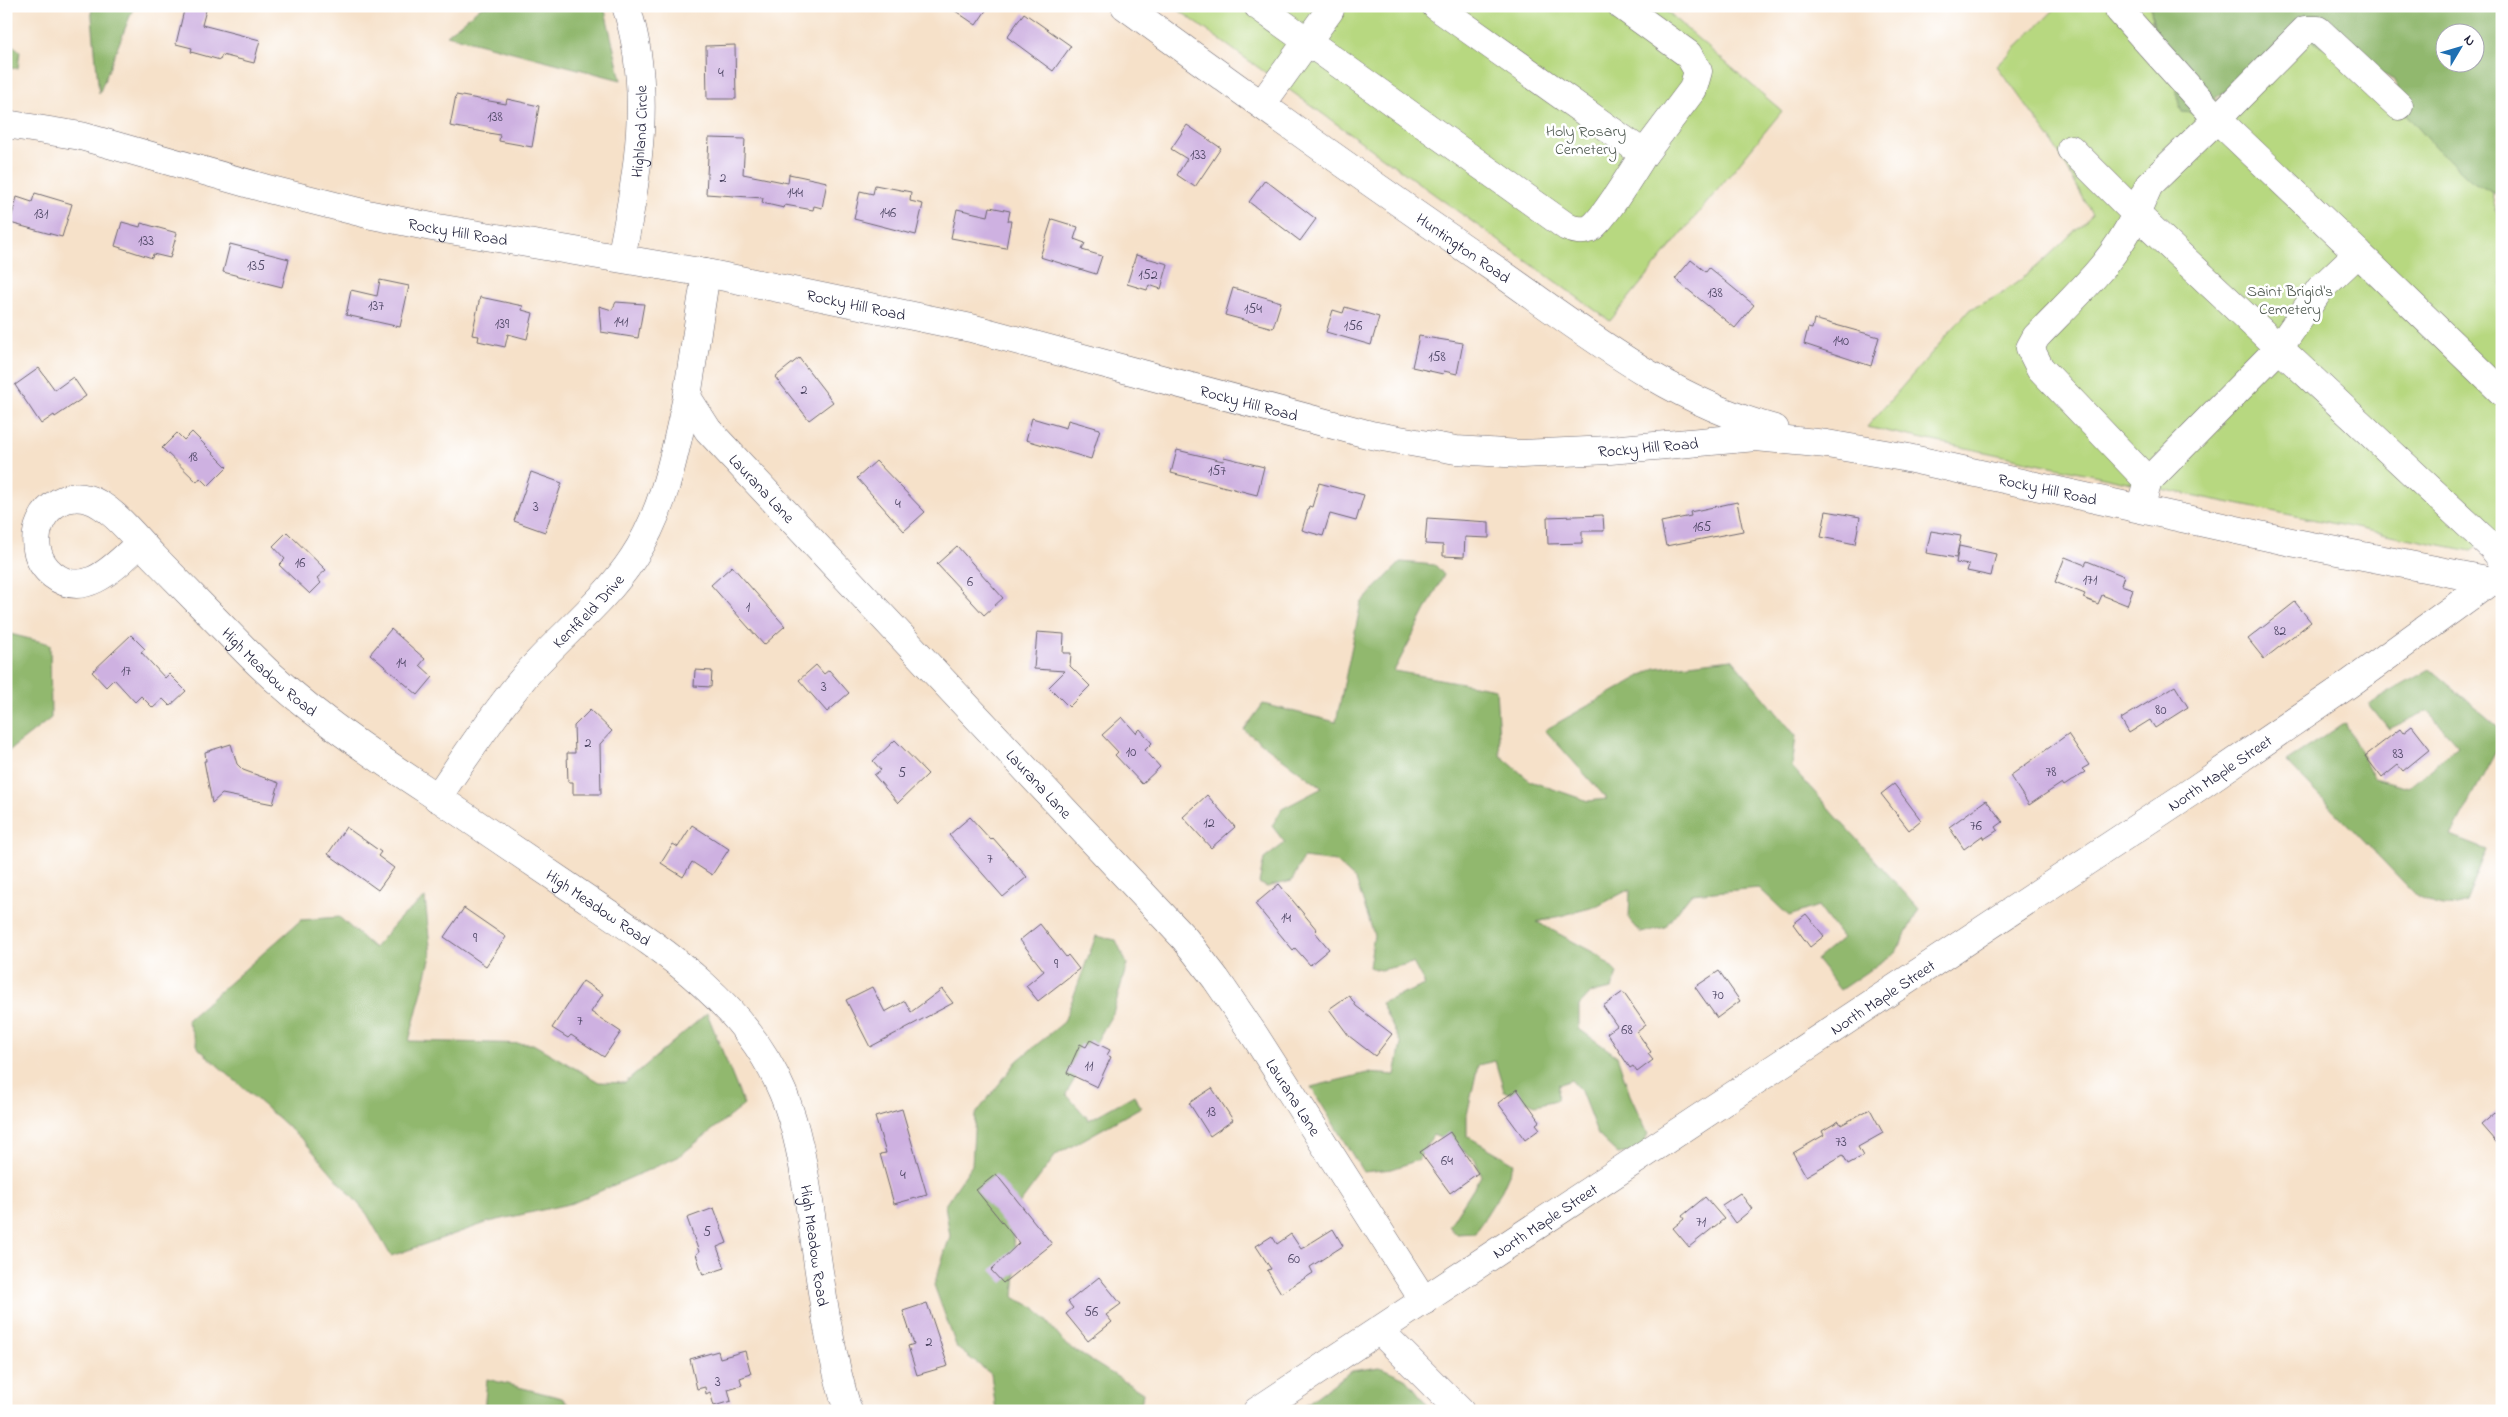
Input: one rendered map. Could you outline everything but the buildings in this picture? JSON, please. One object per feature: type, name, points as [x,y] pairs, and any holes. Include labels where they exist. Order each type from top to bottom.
[{"type":"street","name":"Highland Circle","points":[[622,258],[638,164],[642,104],[638,60],[626,6]]},
{"type":"street","name":"Huntington Road","points":[[1125,6],[1406,208],[1651,376],[1718,410],[1827,444]]},
{"type":"street","points":[[1258,6],[1574,231],[1588,229],[1596,225],[1644,154],[1693,88],[1698,71],[1688,54],[1622,6]]},
{"type":"street","points":[[1436,6],[1644,154]]},
{"type":"street","points":[[2121,6],[2119,10],[2217,119],[2502,392]]},
{"type":"street","points":[[1262,104],[1332,7]]},
{"type":"street","points":[[2148,481],[2040,368],[2032,357],[2030,348],[2036,337],[2109,261],[2127,235],[2148,185],[2217,119],[2305,30],[2318,30],[2399,106]]},
{"type":"street","name":"Rocky Hill Road","points":[[6,124],[81,136],[264,188],[366,214],[458,232],[706,273],[970,328],[1371,435],[1414,444],[1456,450],[1521,454],[1610,450],[1756,437],[1827,444],[1903,457],[2315,547],[2499,574]]},
{"type":"street","points":[[2071,149],[2136,214],[2492,546],[2499,574]]},
{"type":"street","points":[[2140,509],[2148,481],[2279,348],[2320,289],[2358,253]]},
{"type":"street","points":[[687,397],[706,273]]},
{"type":"street","name":"Kentfield Drive","points":[[437,798],[526,675],[608,590],[634,558],[649,529],[662,497],[687,397]]},
{"type":"street","name":"Laurana Lane","points":[[687,397],[715,437],[1185,939],[1216,979],[1255,1036],[1424,1301]]},
{"type":"street","name":"High Meadow Road","points":[[140,543],[281,685],[339,732],[661,949],[720,1000],[756,1045],[783,1093],[795,1133],[832,1349],[848,1411]]},
{"type":"street","name":"North Maple Street","points":[[1257,1411],[2194,790],[2348,684],[2499,574]]},
{"type":"street","points":[[1380,1331],[1460,1411]]},
{"type":"green space","points":[[91,6],[134,6],[99,94]]},
{"type":"green space","points":[[482,6],[604,6],[621,80],[447,35]]},
{"type":"green space","name":"Holy Rosary Cemetery","points":[[1173,6],[1660,6],[1782,111],[1610,321]]},
{"type":"green space","name":"Saint Brigid's Cemetery","points":[[2058,6],[2151,6],[2152,24],[2217,101],[2313,8],[2488,180],[2502,231],[2502,530],[2471,551],[2136,484],[1867,427],[1970,309],[1988,301],[2020,280],[2050,255],[2092,214],[2052,141],[1997,66]]},
{"type":"green space","points":[[2151,6],[2502,6],[2502,230],[2499,226],[2500,197],[2472,181],[2437,149],[2404,112],[2395,80],[2290,31],[2232,87],[2193,113],[2182,112],[2177,91],[2177,67],[2156,31]]},
{"type":"green space","points":[[6,40],[20,51],[18,68],[6,69]]},
{"type":"green space","points":[[1401,562],[1435,565],[1444,575],[1394,671],[1496,689],[1500,755],[1530,781],[1588,801],[1607,799],[1545,730],[1655,668],[1732,659],[1796,736],[1792,767],[1919,909],[1896,952],[1840,990],[1816,960],[1842,938],[1818,906],[1789,916],[1759,888],[1691,894],[1665,927],[1641,933],[1629,919],[1630,889],[1598,906],[1537,922],[1600,956],[1617,973],[1612,989],[1591,993],[1579,1006],[1579,1029],[1617,1056],[1630,1095],[1648,1134],[1639,1151],[1618,1154],[1598,1135],[1581,1091],[1571,1080],[1558,1085],[1557,1100],[1535,1105],[1504,1091],[1495,1061],[1478,1065],[1467,1115],[1467,1136],[1514,1163],[1502,1190],[1475,1233],[1456,1234],[1449,1226],[1481,1176],[1475,1159],[1451,1142],[1433,1135],[1418,1160],[1392,1169],[1363,1172],[1311,1087],[1367,1073],[1395,1075],[1401,1044],[1381,1003],[1425,985],[1413,963],[1380,970],[1369,967],[1374,935],[1356,880],[1336,862],[1303,858],[1292,881],[1267,887],[1259,883],[1264,859],[1285,843],[1272,826],[1282,809],[1322,788],[1244,730],[1263,704],[1336,722],[1361,603]]},
{"type":"green space","points":[[6,633],[50,644],[51,718],[6,753]]},
{"type":"green space","points":[[2430,669],[2502,730],[2502,740],[2451,836],[2487,850],[2466,902],[2452,906],[2441,906],[2417,896],[2286,761],[2345,723],[2374,778],[2409,787],[2458,746],[2427,711],[2389,729],[2369,704]]},
{"type":"green space","points":[[425,898],[431,956],[409,1041],[533,1044],[599,1082],[625,1083],[707,1013],[744,1105],[678,1157],[573,1203],[489,1222],[391,1256],[367,1214],[304,1141],[199,1049],[187,1020],[301,920],[339,917],[374,948],[400,918]]},
{"type":"green space","points":[[1096,936],[1116,940],[1127,964],[1113,1013],[1066,1094],[1089,1120],[1134,1095],[1141,1107],[1056,1155],[1009,1218],[1017,1258],[1014,1298],[1035,1307],[1066,1345],[1143,1393],[1140,1411],[996,1411],[991,1374],[957,1348],[934,1285],[950,1236],[945,1205],[972,1165],[975,1115],[1017,1061],[1064,1022]]},
{"type":"green space","points":[[1380,1367],[1407,1379],[1432,1411],[1297,1411],[1351,1371]]},
{"type":"green space","points":[[487,1379],[562,1398],[576,1411],[484,1411]]}]
